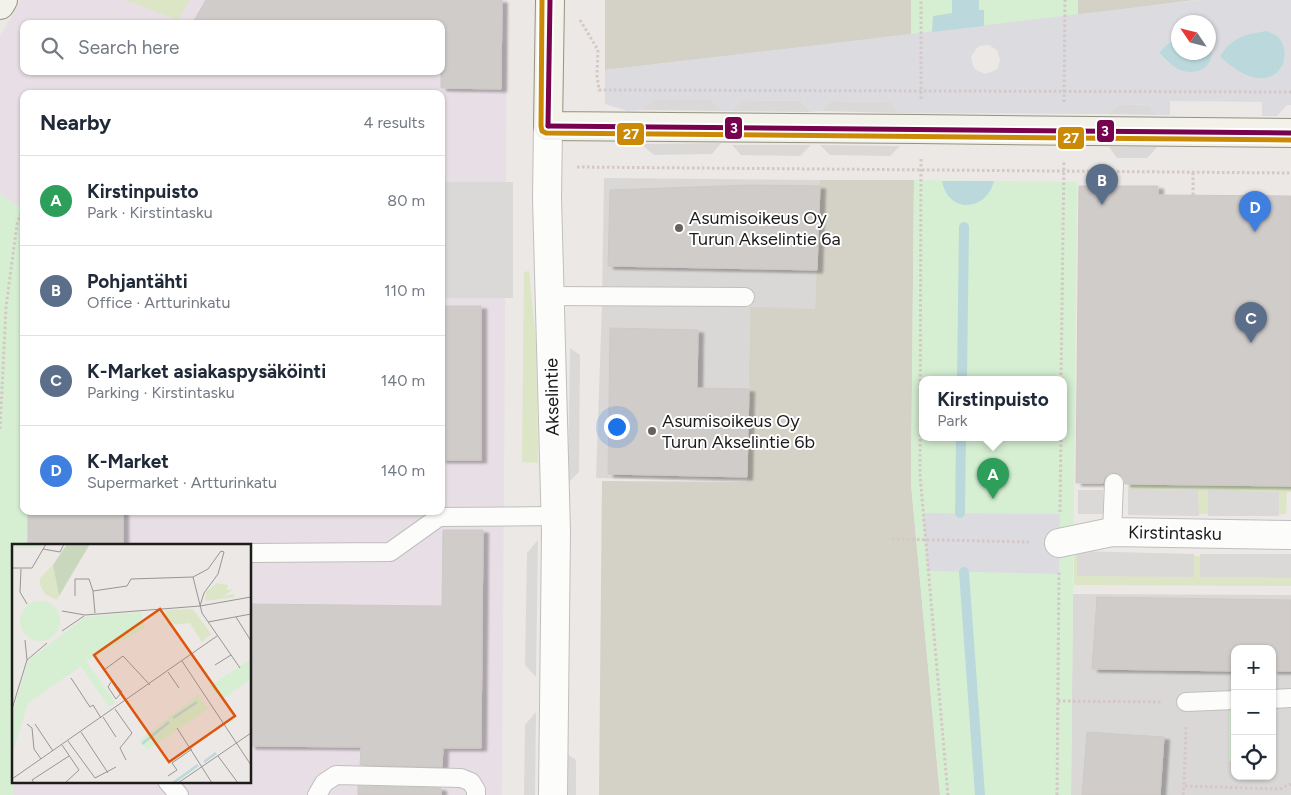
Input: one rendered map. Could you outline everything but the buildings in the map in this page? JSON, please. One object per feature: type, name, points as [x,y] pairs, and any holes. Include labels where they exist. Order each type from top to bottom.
[{"type":"street","points":[[0,5],[3,0]]},
{"type":"street","name":"Akselintie","points":[[550,0],[547,166],[555,516],[553,795]]},
{"type":"street","points":[[548,126],[902,128],[1064,132],[1291,132]]},
{"type":"street","name":"Kirstintasku","points":[[1059,542],[1112,532],[1291,535]]},
{"type":"lane","points":[[549,296],[745,296]]},
{"type":"lane","points":[[1112,532],[1114,483]]},
{"type":"lane","points":[[251,553],[390,552],[439,517],[555,516]]},
{"type":"lane","points":[[1276,699],[1291,698]]},
{"type":"lane","points":[[1186,702],[1231,700]]},
{"type":"lane","points":[[317,795],[324,783],[336,775],[462,778],[472,782],[476,795]]},
{"type":"lane","points":[[169,782],[179,795]]},
{"type":"path","points":[[921,105],[922,0]]},
{"type":"path","points":[[1064,106],[1065,0]]},
{"type":"path","points":[[578,17],[598,50],[597,75],[599,90],[1291,92]]},
{"type":"path","points":[[920,376],[921,154]]},
{"type":"path","points":[[1062,376],[1064,155]]},
{"type":"path","points":[[547,166],[1291,173]]},
{"type":"path","points":[[1193,172],[1193,195]]},
{"type":"path","points":[[0,429],[6,307],[17,224],[20,216]]},
{"type":"path","points":[[920,441],[920,474],[948,795]]},
{"type":"path","points":[[1057,795],[1061,441]]},
{"type":"path","points":[[892,539],[1059,542]]},
{"type":"path","points":[[1058,701],[1186,702],[1183,795]]},
{"type":"path","points":[[1184,786],[1280,789],[1291,784]]},
{"type":"path","points":[[1280,789],[1280,795]]},
{"type":"shaded area","points":[[21,0],[124,0],[178,20],[190,0],[507,0],[502,795],[13,795],[14,782],[251,782],[251,544],[26,544],[28,515],[445,515],[445,90],[20,90],[20,207],[0,194],[0,36]]},
{"type":"shaded area","points":[[605,0],[911,0],[911,35],[605,70]]},
{"type":"shaded area","points":[[1078,0],[1195,0],[1078,15]]},
{"type":"shaded area","points":[[1199,0],[1291,0],[1291,105],[1287,105],[1277,116],[1262,116],[1262,102],[1170,101],[1170,115],[1157,115],[1149,105],[1119,104],[1108,114],[898,113],[891,102],[831,101],[821,111],[810,112],[801,101],[742,100],[731,111],[722,111],[712,100],[653,100],[642,110],[628,111],[605,104],[605,70]],"holes":[[[989,45],[997,50],[1000,59],[998,68],[985,74],[976,70],[971,57],[976,49],[980,46]]]},
{"type":"shaded area","points":[[653,100],[712,100],[722,111],[642,110]]},
{"type":"shaded area","points":[[742,100],[801,101],[810,112],[731,111]]},
{"type":"shaded area","points":[[831,101],[891,102],[898,113],[821,111]]},
{"type":"shaded area","points":[[1119,104],[1149,105],[1157,115],[1108,114]]},
{"type":"shaded area","points":[[721,143],[712,154],[654,155],[641,144]]},
{"type":"shaded area","points":[[732,145],[811,145],[800,156],[741,155]]},
{"type":"shaded area","points":[[820,145],[900,146],[890,156],[830,155]]},
{"type":"shaded area","points":[[1109,147],[1157,147],[1147,158],[1117,158]]},
{"type":"shaded area","points":[[604,178],[820,180],[815,310],[750,308],[747,482],[596,478]]},
{"type":"shaded area","points":[[820,180],[914,180],[911,484],[940,795],[599,795],[602,481],[747,482],[750,307],[815,309]]},
{"type":"shaded area","points":[[445,182],[513,182],[513,298],[445,298]]},
{"type":"shaded area","points":[[570,348],[580,355],[579,472],[568,483]]},
{"type":"shaded area","points":[[1128,489],[1198,490],[1199,516],[1128,515]]},
{"type":"shaded area","points":[[1078,490],[1103,490],[1103,514],[1078,514]]},
{"type":"shaded area","points":[[1208,490],[1279,492],[1279,516],[1208,516]]},
{"type":"shaded area","points":[[923,513],[1060,514],[1059,574],[928,571]]},
{"type":"shaded area","points":[[538,540],[536,677],[525,665],[527,553]]},
{"type":"shaded area","points":[[1077,551],[1194,554],[1194,577],[1077,576]]},
{"type":"shaded area","points":[[1200,554],[1291,554],[1291,578],[1200,577]]},
{"type":"shaded area","points":[[1073,594],[1291,595],[1291,795],[1071,795]]},
{"type":"shaded area","points":[[536,712],[535,795],[524,795],[525,725]]},
{"type":"shaded area","points":[[566,753],[576,760],[576,795],[565,795]]},
{"type":"green space","points":[[124,0],[190,0],[178,20]]},
{"type":"green space","points":[[911,0],[1078,0],[1078,15],[911,35]]},
{"type":"green space","points":[[914,180],[1077,182],[1071,795],[940,795],[911,484]]},
{"type":"green space","points":[[0,194],[20,207],[20,515],[28,515],[26,544],[12,544],[13,795],[0,795]]},
{"type":"green space","points":[[529,271],[536,342],[538,463],[522,462],[524,272]]},
{"type":"green space","points":[[1129,484],[1291,486],[1291,492],[1287,492],[1286,514],[1279,514],[1279,492],[1208,491],[1208,514],[1198,514],[1198,490],[1128,489]]},
{"type":"green space","points":[[1074,552],[1077,552],[1077,576],[1194,576],[1194,556],[1200,556],[1200,577],[1291,578],[1291,586],[1074,585]]},
{"type":"green space","points":[[1229,704],[1231,704],[1231,761],[1229,761]]},
{"type":"water","points":[[952,0],[979,0],[979,10],[984,10],[984,26],[932,32],[933,16],[952,13]]},
{"type":"water","points":[[1266,31],[1277,36],[1281,41],[1285,54],[1281,67],[1272,76],[1259,78],[1246,75],[1220,56],[1235,40]]},
{"type":"water","points":[[1171,42],[1171,60],[1210,60],[1205,67],[1195,72],[1180,70],[1165,60],[1159,53]]},
{"type":"water","points":[[942,181],[994,181],[990,191],[983,199],[967,205],[959,204],[952,199],[946,192]]},
{"type":"waterway","points":[[962,376],[964,227]]},
{"type":"waterway","points":[[960,513],[961,441]]},
{"type":"waterway","points":[[964,572],[980,795]]},
{"type":"transit line","name":"27","points":[[542,0],[541,126],[542,131],[546,133],[1291,140]]},
{"type":"transit line","name":"3","points":[[548,126],[550,0]]},
{"type":"transit line","name":"3","points":[[548,126],[1291,133]]},
{"type":"place","name":"Pohjantähti","points":[[1102,205]]},
{"type":"place","name":"Asumisoikeus Oy Turun Akselintie 6a","points":[[679,228]]},
{"type":"place","name":"K-Market","points":[[1255,232]]},
{"type":"place","name":"K-Market asiakaspysäköinti","points":[[1251,343]]},
{"type":"place","name":"Asumisoikeus Oy Turun Akselintie 6b","points":[[652,431]]},
{"type":"place","name":"Kirstinpuisto","points":[[993,499]]}]
